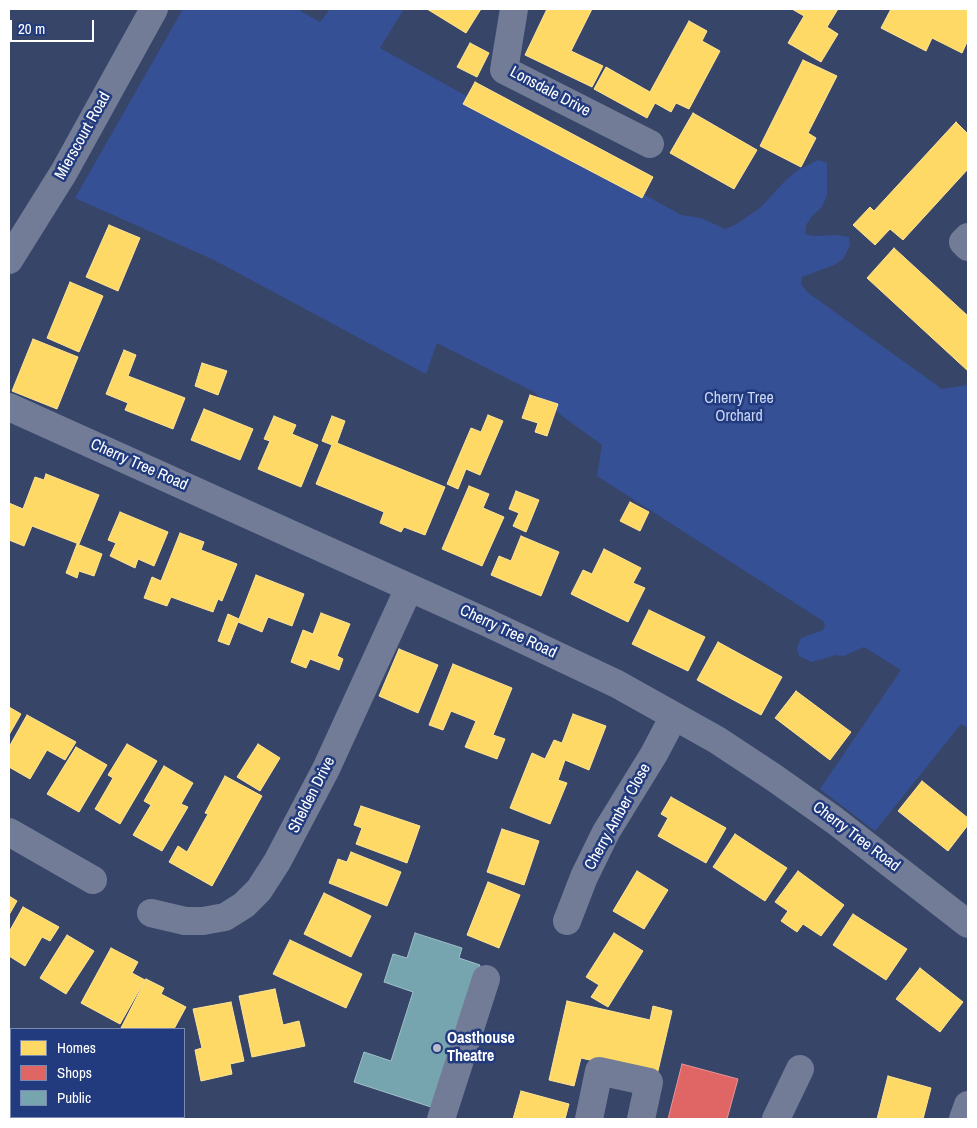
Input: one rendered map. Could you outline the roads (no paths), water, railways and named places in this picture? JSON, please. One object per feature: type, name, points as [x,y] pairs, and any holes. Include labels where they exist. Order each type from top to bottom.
[{"type":"street","name":"Mierscourt Road","points":[[9,260],[64,172],[154,9]]},
{"type":"street","name":"Lonsdale Drive","points":[[514,9],[504,70],[650,144]]},
{"type":"street","points":[[968,237],[964,242],[968,247]]},
{"type":"street","name":"Cherry Tree Road","points":[[9,407],[556,654],[617,684],[717,740],[813,804],[968,924]]},
{"type":"street","name":"Shelden Drive","points":[[151,913],[185,921],[203,921],[225,917],[244,905],[259,890],[277,862],[326,769],[409,588]]},
{"type":"street","name":"Cherry Amber Close","points":[[567,921],[584,877],[606,832],[654,754],[674,716]]},
{"type":"street","points":[[9,832],[93,880]]},
{"type":"street","points":[[441,1119],[486,979]]},
{"type":"street","points":[[776,1119],[800,1070]]},
{"type":"street","points":[[588,1119],[599,1071],[649,1082],[641,1119]]},
{"type":"street","points":[[963,1119],[968,1105]]},
{"type":"place","name":"Oasthouse Theatre","points":[[437,1048]]},
{"type":"park label","name":"Cherry Tree Orchard","points":[[739,408]]}]
